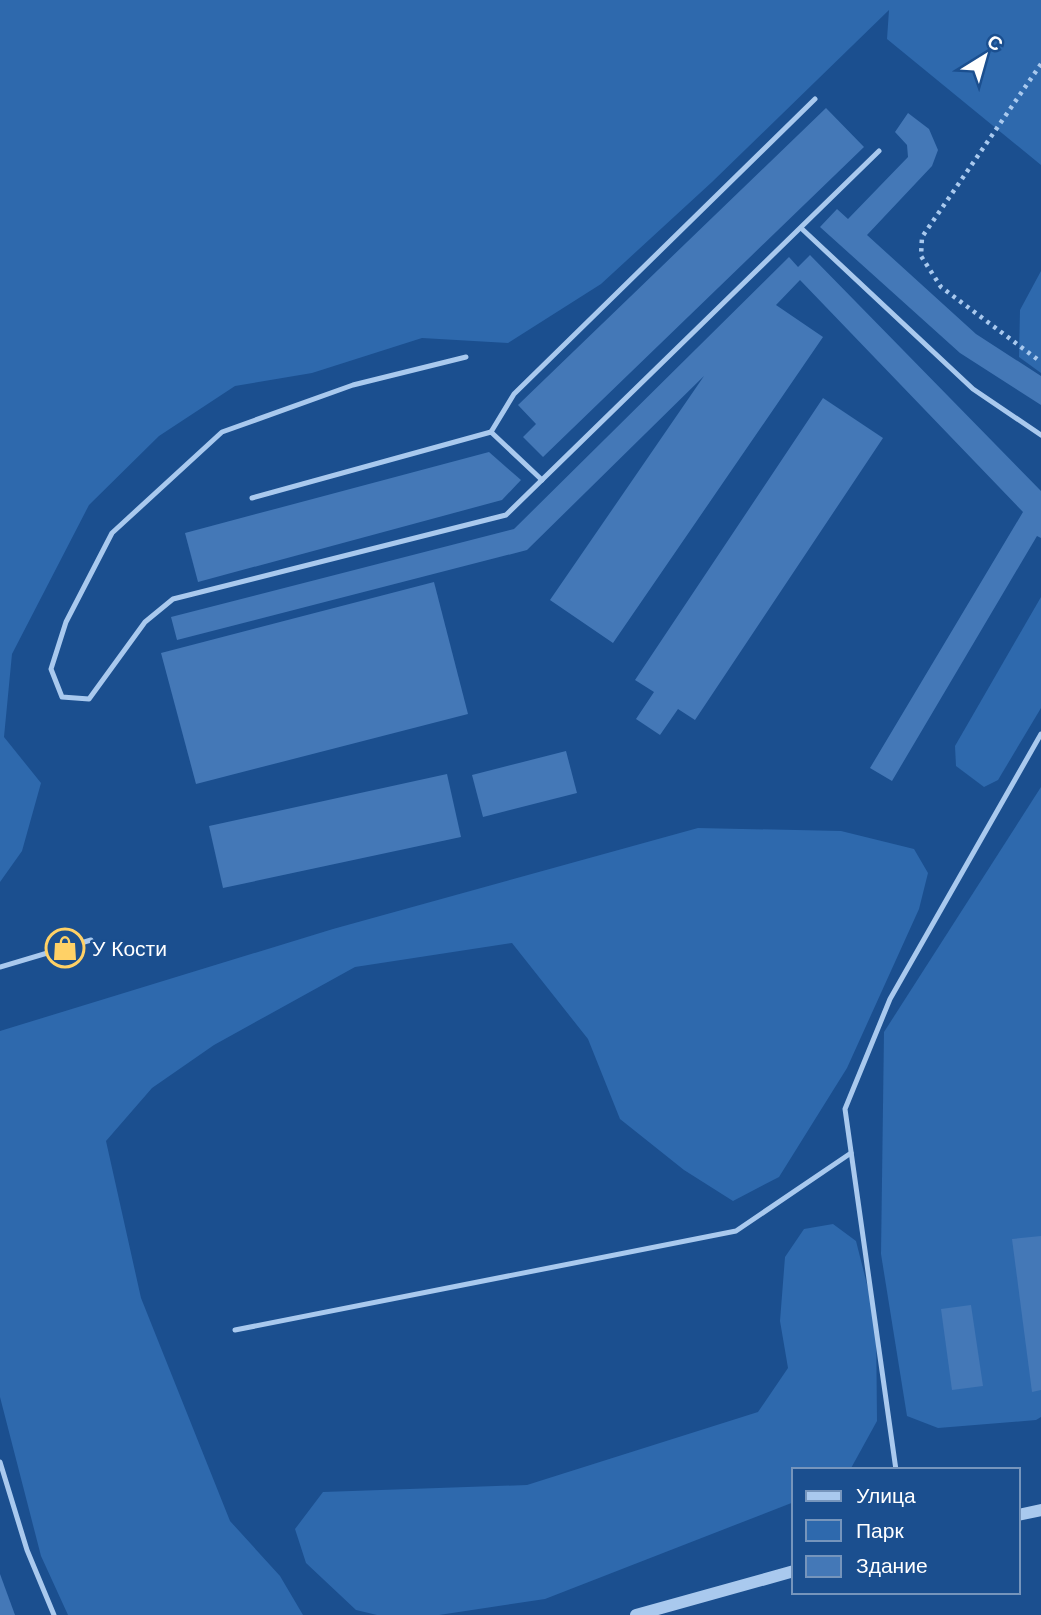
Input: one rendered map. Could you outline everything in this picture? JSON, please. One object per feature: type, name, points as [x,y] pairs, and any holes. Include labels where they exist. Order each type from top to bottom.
[{"type":"street","points":[[1020,1515],[1041,1510]]},
{"type":"street","points":[[636,1615],[792,1573]]},
{"type":"lane","points":[[252,498],[491,432],[514,394],[815,99]]},
{"type":"lane","points":[[466,357],[353,385],[222,432],[112,533],[66,622],[51,669],[62,697],[89,699],[145,622],[173,599],[506,515],[879,152]]},
{"type":"lane","points":[[801,228],[974,389],[1041,435]]},
{"type":"lane","points":[[491,432],[542,480]]},
{"type":"lane","points":[[896,1468],[845,1109],[890,999],[1041,734]]},
{"type":"lane","points":[[0,967],[91,940]]},
{"type":"lane","points":[[235,1330],[736,1231],[851,1153]]},
{"type":"lane","points":[[0,1462],[27,1550],[54,1615]]},
{"type":"path","points":[[1041,64],[922,237],[921,256],[941,287],[1041,362]]},
{"type":"green space","points":[[0,0],[1041,0],[1041,165],[887,39],[889,10],[712,182],[601,284],[508,343],[422,338],[312,373],[235,386],[159,436],[89,505],[12,654],[4,737],[41,783],[22,851],[0,882]]},
{"type":"green space","points":[[1041,271],[1041,373],[1019,357],[1020,310]]},
{"type":"green space","points":[[1041,597],[1041,708],[998,780],[984,787],[956,766],[955,746]]},
{"type":"green space","points":[[1041,787],[1041,1417],[1036,1420],[938,1428],[907,1416],[881,1254],[884,1032]]},
{"type":"green space","points":[[698,828],[841,831],[914,849],[928,873],[919,909],[847,1068],[779,1177],[733,1201],[684,1170],[620,1119],[588,1039],[512,943],[355,967],[214,1045],[152,1088],[106,1141],[141,1298],[230,1521],[280,1576],[303,1615],[68,1615],[41,1556],[0,1397],[0,1031],[333,929]]},
{"type":"green space","points":[[833,1224],[856,1241],[876,1320],[877,1421],[851,1468],[792,1468],[792,1503],[545,1599],[439,1615],[377,1615],[356,1610],[306,1563],[295,1529],[323,1492],[527,1485],[758,1412],[788,1368],[780,1321],[785,1257],[804,1229]]},
{"type":"building","points":[[826,108],[864,147],[543,457],[523,437],[536,424],[518,405]]},
{"type":"building","points":[[908,113],[929,129],[938,150],[932,166],[867,235],[976,334],[1041,376],[1041,405],[960,353],[820,227],[837,209],[848,219],[908,157],[907,145],[895,132]]},
{"type":"building","points":[[810,255],[1041,491],[1041,538],[1037,536],[892,781],[870,768],[1023,512],[800,280],[776,305],[823,337],[613,643],[550,600],[704,376],[527,550],[177,640],[171,617],[514,529],[789,257],[798,267]]},
{"type":"building","points":[[823,398],[883,438],[695,720],[678,709],[660,735],[636,719],[654,692],[635,680]]},
{"type":"building","points":[[489,452],[521,480],[502,500],[198,582],[185,533]]},
{"type":"building","points":[[434,582],[468,714],[196,784],[161,653]]},
{"type":"building","points":[[566,751],[577,793],[483,817],[472,775]]},
{"type":"building","points":[[447,774],[461,837],[223,888],[209,826]]},
{"type":"building","points":[[1041,1236],[1041,1390],[1032,1392],[1012,1239]]},
{"type":"building","points":[[971,1305],[983,1386],[952,1390],[941,1309]]},
{"type":"building","points":[[0,1574],[15,1615],[0,1615]]},
{"type":"place","name":"У Кости","points":[[65,948]]}]
